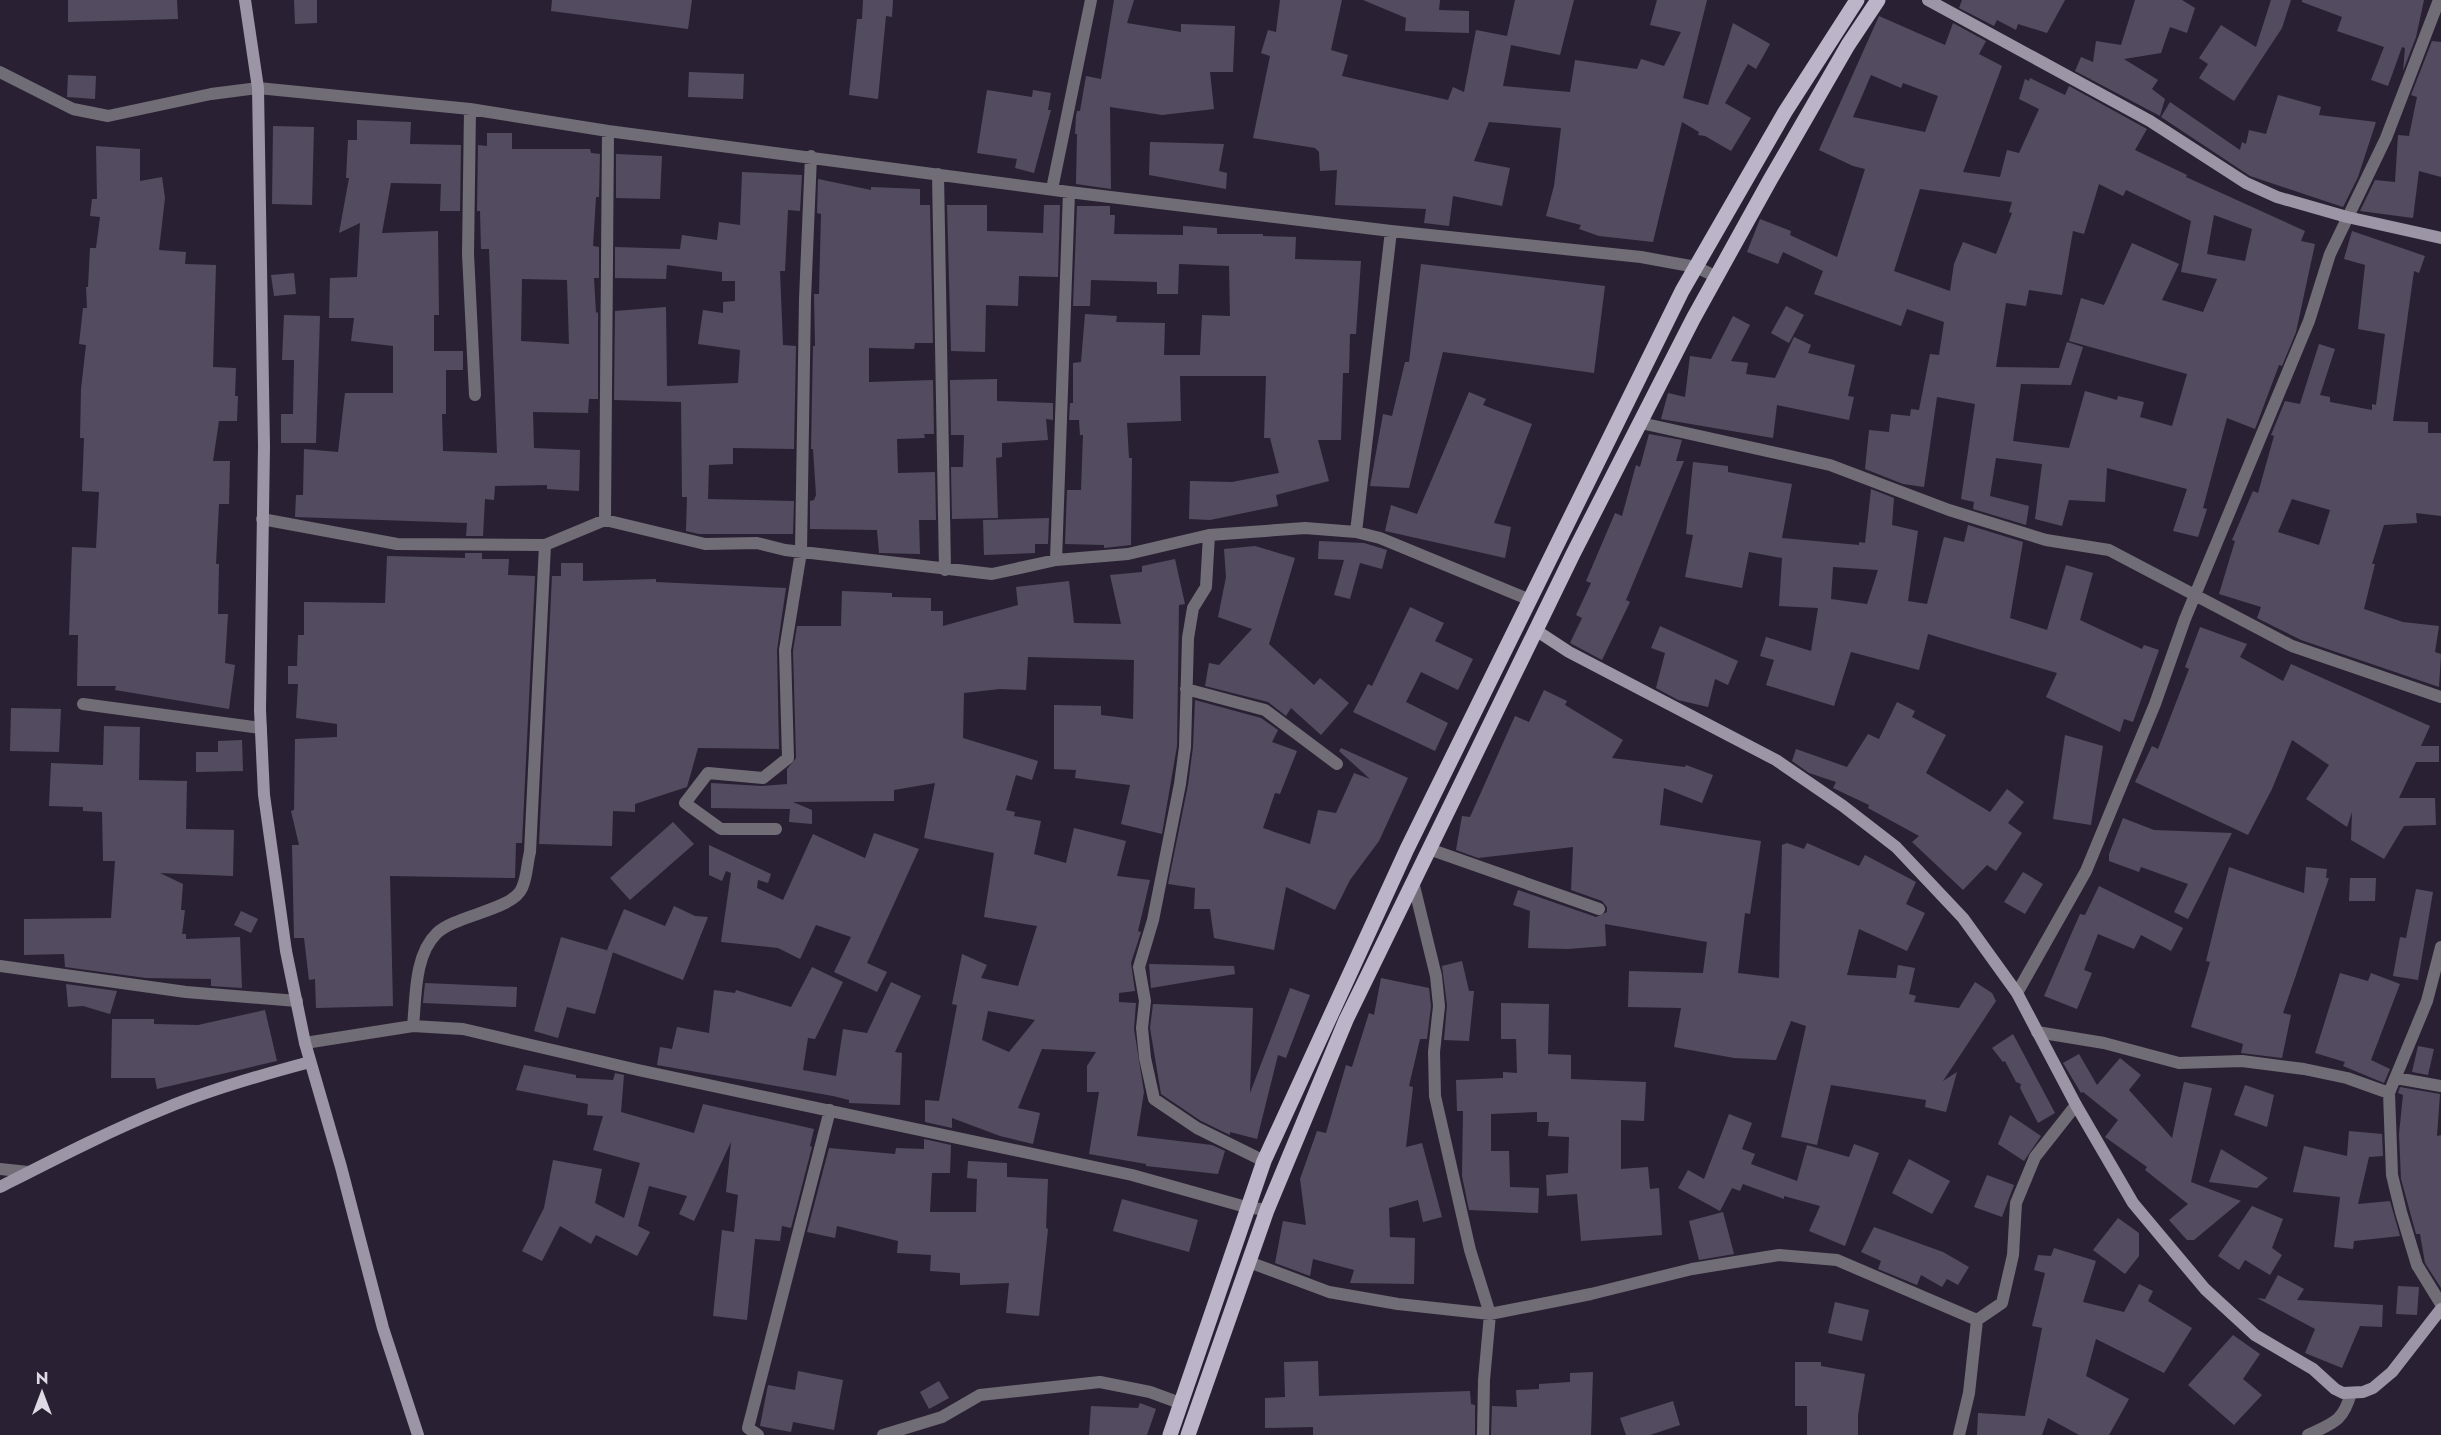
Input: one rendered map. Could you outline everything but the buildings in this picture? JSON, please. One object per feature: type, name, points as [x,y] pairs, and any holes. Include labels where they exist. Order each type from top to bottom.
[{"type":"main road","points":[[1170,1435],[1246,1207],[1264,1161],[1407,849],[1696,267],[1785,112],[1857,0]]},
{"type":"main road","points":[[1188,1435],[1267,1210],[1346,1020],[1573,554],[1716,277],[1770,180],[1878,0]]},
{"type":"street","points":[[245,0],[258,88],[264,434],[261,728],[264,795],[274,873],[305,1043],[341,1167],[383,1328],[418,1435]]},
{"type":"street","points":[[1052,189],[1091,0]]},
{"type":"street","points":[[1928,0],[2150,121],[2246,183],[2277,197],[2347,217],[2441,238]]},
{"type":"street","points":[[2018,993],[2086,871],[2309,321],[2330,254],[2386,138],[2439,0]]},
{"type":"street","points":[[0,72],[73,109],[108,116],[212,94],[258,88],[470,109],[608,131],[811,156],[1069,192],[1390,231],[1641,257],[1696,267],[1716,277]]},
{"type":"street","points":[[470,109],[468,254],[475,395]]},
{"type":"street","points":[[605,520],[608,131]]},
{"type":"street","points":[[776,829],[721,829],[685,803],[708,773],[763,778],[788,758],[785,650],[801,552],[805,299],[811,156]]},
{"type":"street","points":[[938,174],[945,570]]},
{"type":"street","points":[[1056,560],[1069,192]]},
{"type":"street","points":[[1356,532],[1390,231]]},
{"type":"street","points":[[1641,423],[1830,465],[1949,510],[2046,540],[2109,550],[2292,646],[2441,697]]},
{"type":"street","points":[[262,519],[397,544],[545,545],[605,520],[705,544],[757,543],[801,552],[992,574],[1056,560],[1128,554],[1209,535],[1305,528],[1356,532],[1380,538],[1530,600]]},
{"type":"street","points":[[1209,535],[1206,587],[1193,608],[1188,638],[1185,747],[1180,784],[1153,920],[1139,967],[1145,1000],[1142,1028],[1145,1058],[1154,1099],[1197,1128],[1264,1161]]},
{"type":"street","points":[[413,1026],[420,967],[437,933],[459,920],[512,899],[522,890],[530,852],[545,545]]},
{"type":"street","points":[[1537,631],[1569,652],[1776,760],[1843,806],[1896,847],[1964,918],[2018,993],[2076,1105],[2133,1203],[2205,1288],[2255,1335],[2313,1369],[2335,1389],[2351,1393],[2373,1388],[2392,1372],[2441,1310]]},
{"type":"street","points":[[1186,689],[1265,710],[1337,764]]},
{"type":"street","points":[[83,704],[261,728]]},
{"type":"street","points":[[1429,849],[1599,909]]},
{"type":"street","points":[[1413,882],[1436,976],[1439,1006],[1434,1052],[1435,1096],[1470,1250],[1490,1314],[1484,1380],[1483,1435]]},
{"type":"street","points":[[2441,947],[2427,1001],[2389,1093],[2392,1175],[2401,1212],[2417,1265],[2441,1304]]},
{"type":"street","points":[[0,966],[186,992],[297,1000]]},
{"type":"street","points":[[305,1043],[413,1026],[463,1029],[638,1070],[1132,1175],[1246,1207],[1267,1210]]},
{"type":"street","points":[[2037,1032],[2094,1041],[2179,1063],[2242,1061],[2304,1069],[2347,1078],[2389,1093]]},
{"type":"street","points":[[0,1187],[81,1144],[167,1107],[247,1079],[310,1062]]},
{"type":"street","points":[[2396,1078],[2441,1086]]},
{"type":"street","points":[[1959,1435],[1969,1393],[1977,1320],[2002,1303],[2013,1255],[2016,1203],[2035,1157],[2076,1105]]},
{"type":"street","points":[[758,1435],[748,1428],[830,1110]]},
{"type":"street","points":[[0,1169],[28,1172]]},
{"type":"street","points":[[1249,1262],[1329,1292],[1398,1304],[1490,1314],[1591,1294],[1692,1269],[1779,1255],[1837,1260],[1977,1320]]},
{"type":"street","points":[[883,1435],[942,1417],[980,1395],[1100,1382],[1150,1392],[1180,1403]]},
{"type":"street","points":[[2308,1435],[2338,1421],[2344,1415],[2351,1393]]}]
